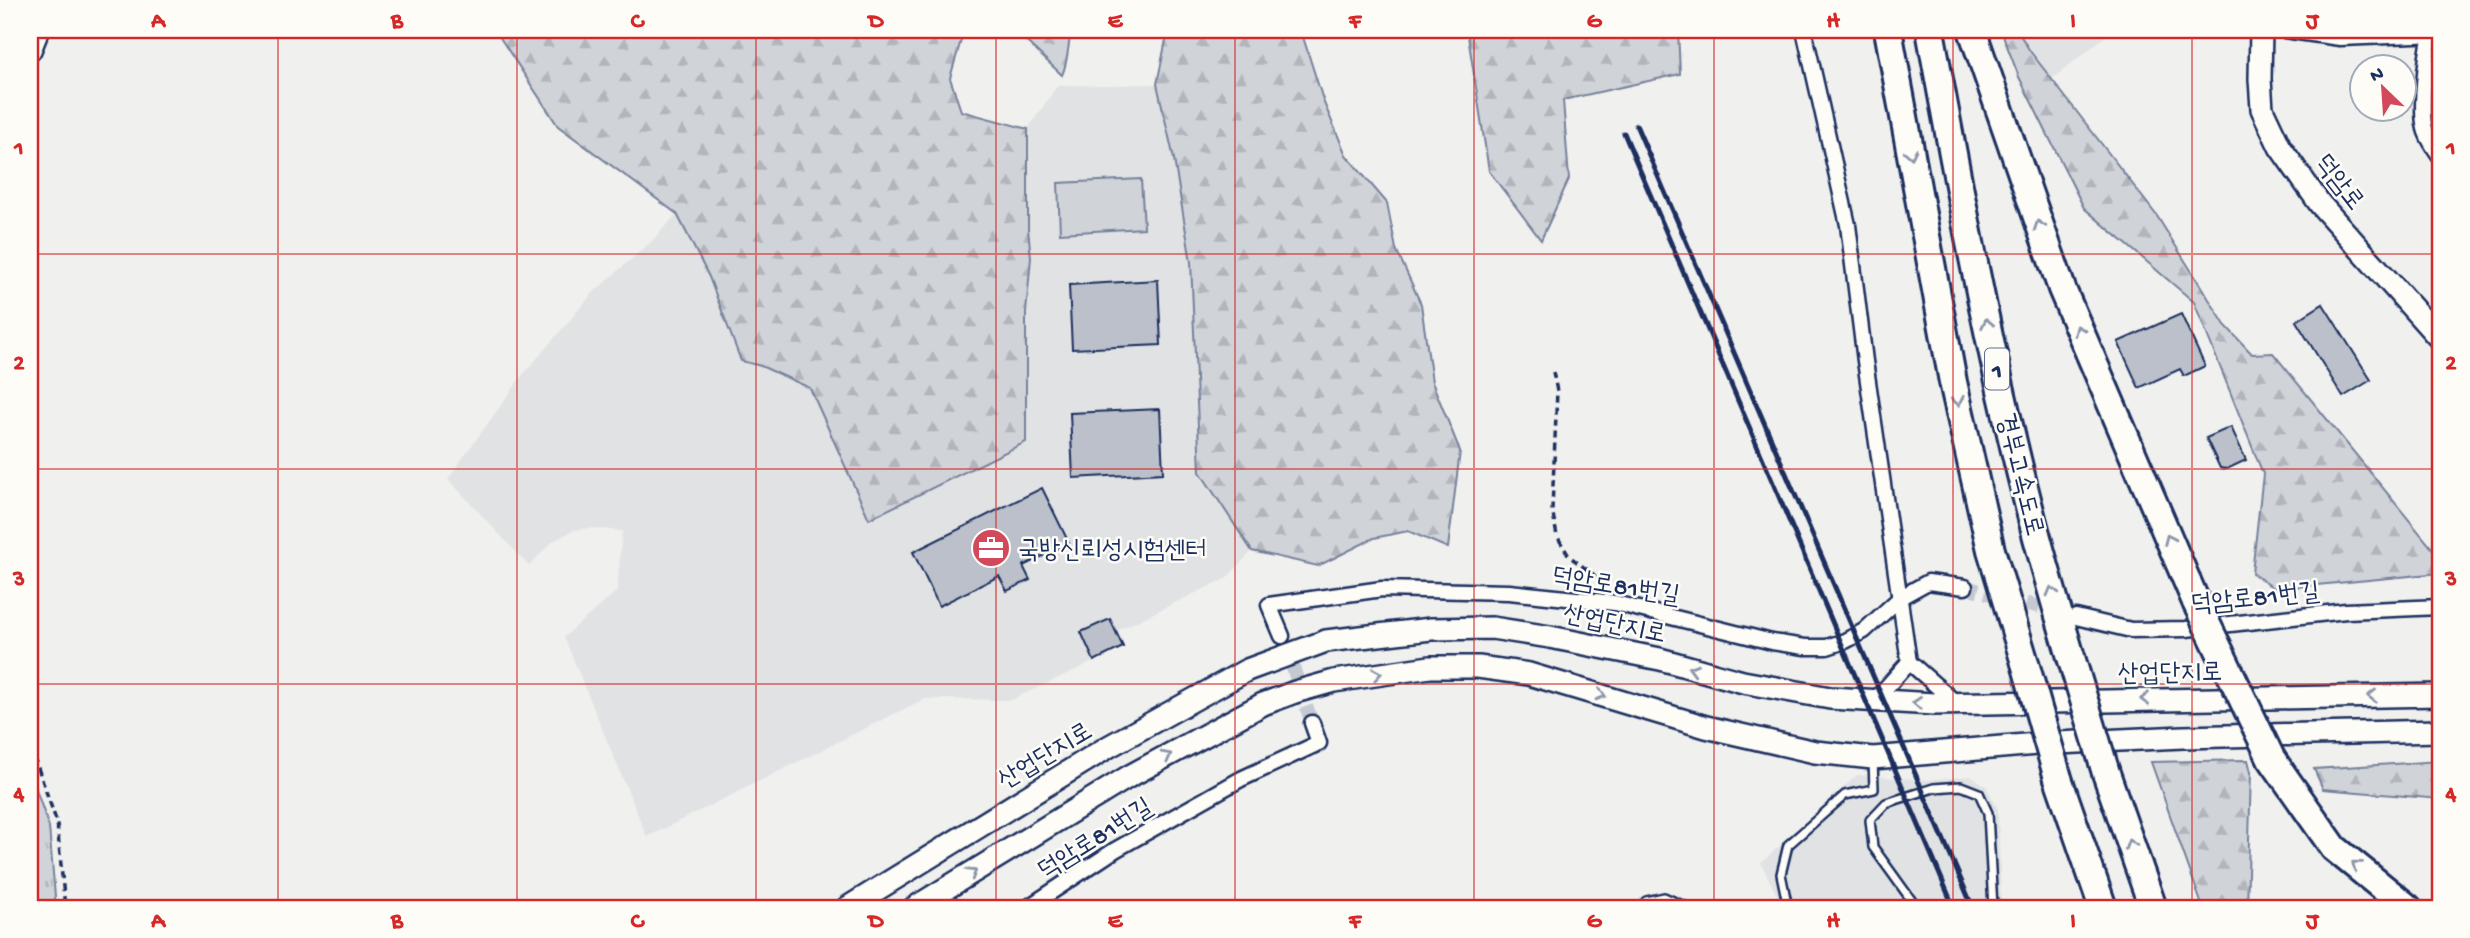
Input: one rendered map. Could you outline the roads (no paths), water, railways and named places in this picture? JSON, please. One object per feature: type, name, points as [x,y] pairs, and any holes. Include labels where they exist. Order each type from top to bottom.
[{"type":"highway","name":"경부고속도로","points":[[1888,30],[1956,394],[1991,550],[2058,778],[2103,908]]},
{"type":"highway","name":"경부고속도로","points":[[1930,30],[1962,207],[2028,503],[2106,773],[2154,908]]},
{"type":"highway","points":[[1972,30],[2062,289],[2196,601],[2271,758],[2334,848],[2408,908]]},
{"type":"main road","points":[[30,50],[38,30]]},
{"type":"main road","name":"덕암로","points":[[2261,30],[2259,79],[2262,109],[2280,146],[2320,204],[2440,339]]},
{"type":"main road","name":"산업단지로","points":[[847,908],[1108,747],[1247,670],[1326,641],[1431,628],[1492,628],[1550,637],[1646,657],[1743,682],[1830,698],[1956,703],[2440,695]]},
{"type":"main road","points":[[914,908],[1128,777],[1250,711],[1295,692],[1348,679],[1430,667],[1478,667],[1528,674],[1706,727],[1815,752],[1873,758],[2037,744],[2170,737],[2440,731]]},
{"type":"street","points":[[1804,30],[1848,225],[1864,361],[1909,663],[1956,703]]},
{"type":"street","points":[[2284,30],[2340,38],[2435,34],[2425,62],[2424,119],[2426,132],[2440,156]]},
{"type":"street","name":"덕암로81번길","points":[[1282,636],[1269,605],[1382,589],[1509,592],[1615,603],[1772,642],[1826,647],[1864,631],[1901,597],[1928,582],[1965,587]]},
{"type":"street","name":"덕암로81번길","points":[[2076,617],[2131,630],[2186,629],[2346,611],[2440,607]]},
{"type":"street","points":[[1875,700],[1909,663]]},
{"type":"street","name":"덕암로81번길","points":[[1027,908],[1115,850],[1241,779],[1319,743],[1312,723]]},
{"type":"lane","points":[[1873,758],[1874,789],[1886,803]]},
{"type":"lane","points":[[1917,908],[1873,847],[1870,820],[1886,803],[1934,788],[1961,786],[1979,793],[1988,813],[1993,908]]},
{"type":"lane","points":[[1788,908],[1781,874],[1788,845],[1845,795],[1874,789]]},
{"type":"lane","points":[[1646,901],[1664,897],[1689,908]]},
{"type":"tunnel","points":[[1965,587],[2059,612]]},
{"type":"tunnel","points":[[1286,647],[1312,723]]},
{"type":"railway","points":[[1636,125],[1973,908]]},
{"type":"railway","points":[[1624,133],[1954,908]]},
{"type":"place","name":"국방신뢰성시험센터","points":[[991,548]]}]
